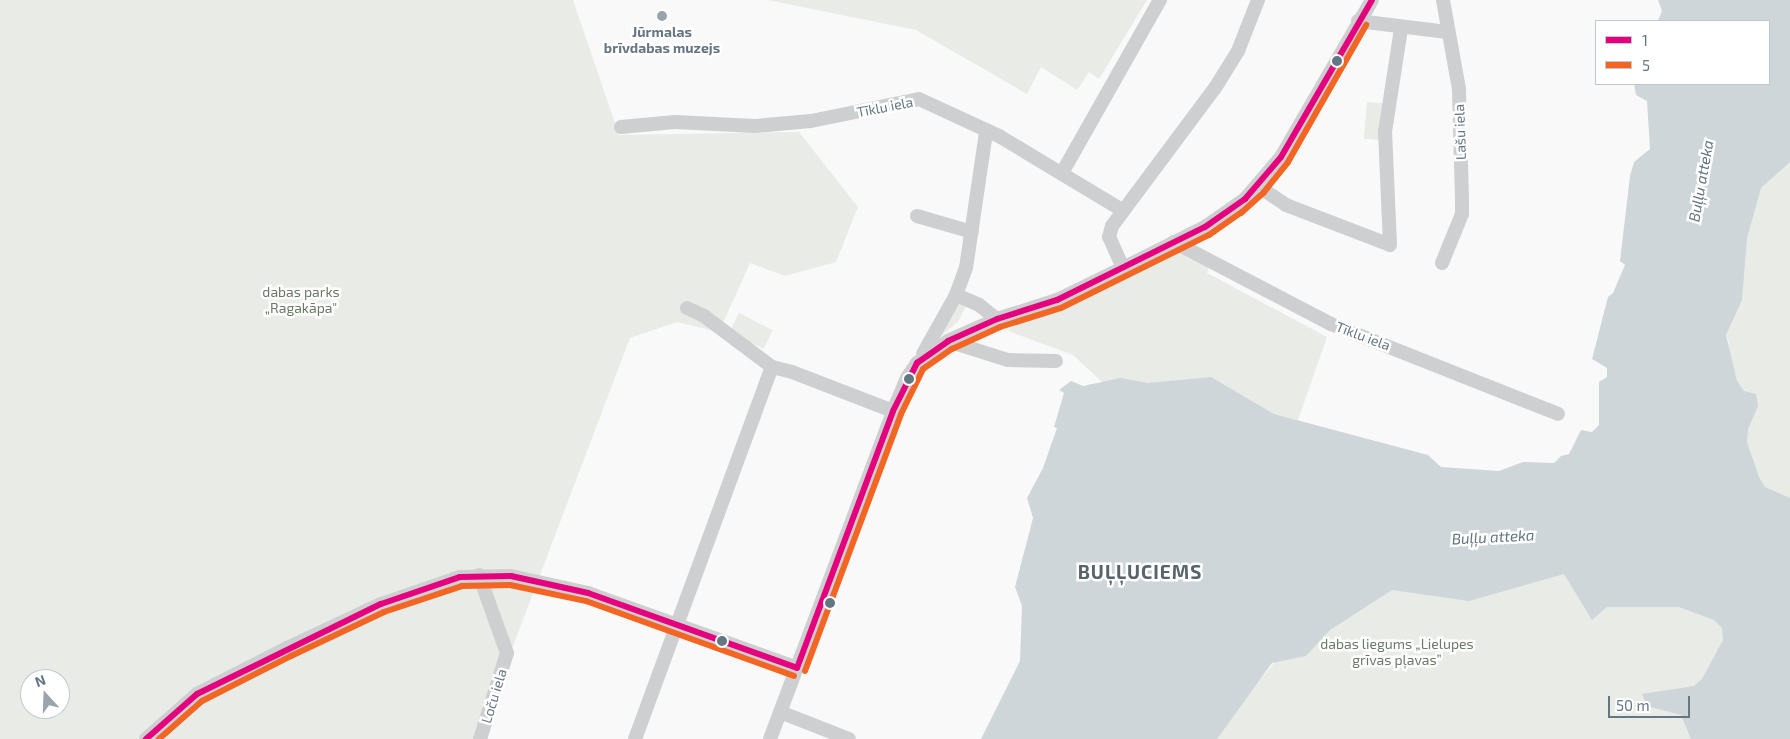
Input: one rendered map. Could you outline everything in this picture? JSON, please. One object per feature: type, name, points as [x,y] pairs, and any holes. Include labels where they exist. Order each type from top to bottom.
[{"type":"street","points":[[1062,173],[1160,0]]},
{"type":"street","points":[[1123,268],[1110,238],[1112,226],[1122,210],[1215,88],[1238,51],[1258,0]]},
{"type":"street","points":[[917,363],[948,341],[997,319],[1057,300],[1174,242],[1229,211],[1258,186],[1281,156],[1358,21],[1372,0]]},
{"type":"street","name":"Lašu iela","points":[[1442,263],[1462,214],[1459,90],[1456,60],[1448,32],[1444,0]]},
{"type":"street","points":[[1358,21],[1401,28],[1448,32]]},
{"type":"street","points":[[1258,186],[1286,205],[1390,245],[1385,132],[1401,28]]},
{"type":"street","name":"Tīklu iela","points":[[621,127],[675,122],[755,126],[811,121],[919,99],[986,132],[999,136],[1122,210]]},
{"type":"street","points":[[770,739],[893,411],[907,378],[956,295],[968,260],[986,132]]},
{"type":"street","points":[[917,216],[972,232]]},
{"type":"street","name":"Tīklu iela","points":[[1174,242],[1330,324],[1558,414]]},
{"type":"street","points":[[956,295],[978,305],[997,319]]},
{"type":"street","points":[[687,308],[704,316],[772,367],[792,372],[893,411]]},
{"type":"street","points":[[948,341],[1008,360],[1056,361]]},
{"type":"street","points":[[635,739],[772,367]]},
{"type":"street","points":[[146,739],[197,694],[287,648],[381,604],[440,583],[479,575],[511,576],[588,593],[797,668]]},
{"type":"street","name":"Loču iela","points":[[479,575],[507,653],[480,739]]},
{"type":"street","points":[[780,712],[849,739]]},
{"type":"green space","name":"dabas parks „Ragakāpa\"","points":[[0,0],[573,0],[619,135],[799,132],[858,207],[836,262],[785,276],[750,263],[719,332],[677,322],[630,338],[494,696],[484,739],[0,739]]},
{"type":"green space","points":[[768,0],[1147,0],[1099,79],[1089,72],[1077,90],[1041,67],[1027,94],[916,30]]},
{"type":"green space","name":"dabas liegums „Lielupes grīvas pļavas”","points":[[1790,0],[1790,739],[1212,739],[1355,564],[1628,569],[1729,343],[1726,335],[1770,85],[1770,20]]},
{"type":"green space","points":[[1367,102],[1391,104],[1388,141],[1364,139]]},
{"type":"green space","points":[[1175,250],[1209,266],[1207,273],[1327,337],[1298,420],[1274,414],[1212,378],[1208,385],[1102,382],[1073,355],[1008,331],[1019,321],[1068,305]]},
{"type":"green space","points":[[959,301],[966,306],[958,322],[938,338]]},
{"type":"green space","points":[[739,313],[773,330],[763,349],[729,332]]},
{"type":"water","name":"Buļļu atteka","points":[[1658,0],[1790,0],[1790,162],[1761,188],[1747,238],[1742,300],[1726,335],[1737,381],[1744,391],[1756,394],[1758,406],[1748,429],[1747,442],[1759,477],[1765,487],[1790,498],[1790,739],[1691,739],[1681,715],[1647,706],[1642,694],[1694,686],[1702,679],[1723,640],[1722,628],[1714,620],[1679,607],[1607,607],[1592,620],[1564,574],[1469,601],[1392,590],[1330,630],[1306,656],[1272,663],[1217,739],[981,739],[1020,661],[1022,606],[1015,587],[1033,518],[1027,498],[1043,468],[1057,428],[1054,427],[1064,393],[1059,390],[1071,381],[1083,386],[1120,378],[1148,383],[1211,377],[1274,414],[1428,455],[1441,467],[1499,471],[1523,462],[1554,463],[1561,456],[1569,454],[1581,430],[1592,432],[1599,425],[1599,382],[1607,377],[1607,368],[1592,359],[1608,297],[1613,293],[1625,265],[1620,261],[1630,176],[1634,162],[1650,149],[1647,101],[1636,95],[1634,85],[1770,85],[1770,20],[1658,20],[1662,11]]},
{"type":"transit line","name":"1","points":[[797,668],[893,411],[917,363],[948,341],[997,319],[1057,300],[1205,227],[1245,199],[1281,157],[1372,0]]},
{"type":"transit line","name":"5","points":[[805,671],[901,414],[923,369],[952,349],[1000,327],[1061,308],[1209,235],[1241,213],[1264,192],[1288,162],[1366,25]]},
{"type":"transit line","name":"1","points":[[146,739],[197,694],[381,604],[460,577],[511,576],[588,593],[797,668]]},
{"type":"transit line","name":"5","points":[[159,739],[202,701],[291,656],[384,612],[462,586],[510,585],[586,601],[794,676]]},
{"type":"place","name":"Jūrmalas brīvdabas muzejs","points":[[662,16]]},
{"type":"district","name":"BUĻĻUCIEMS","points":[[1140,572]]}]
